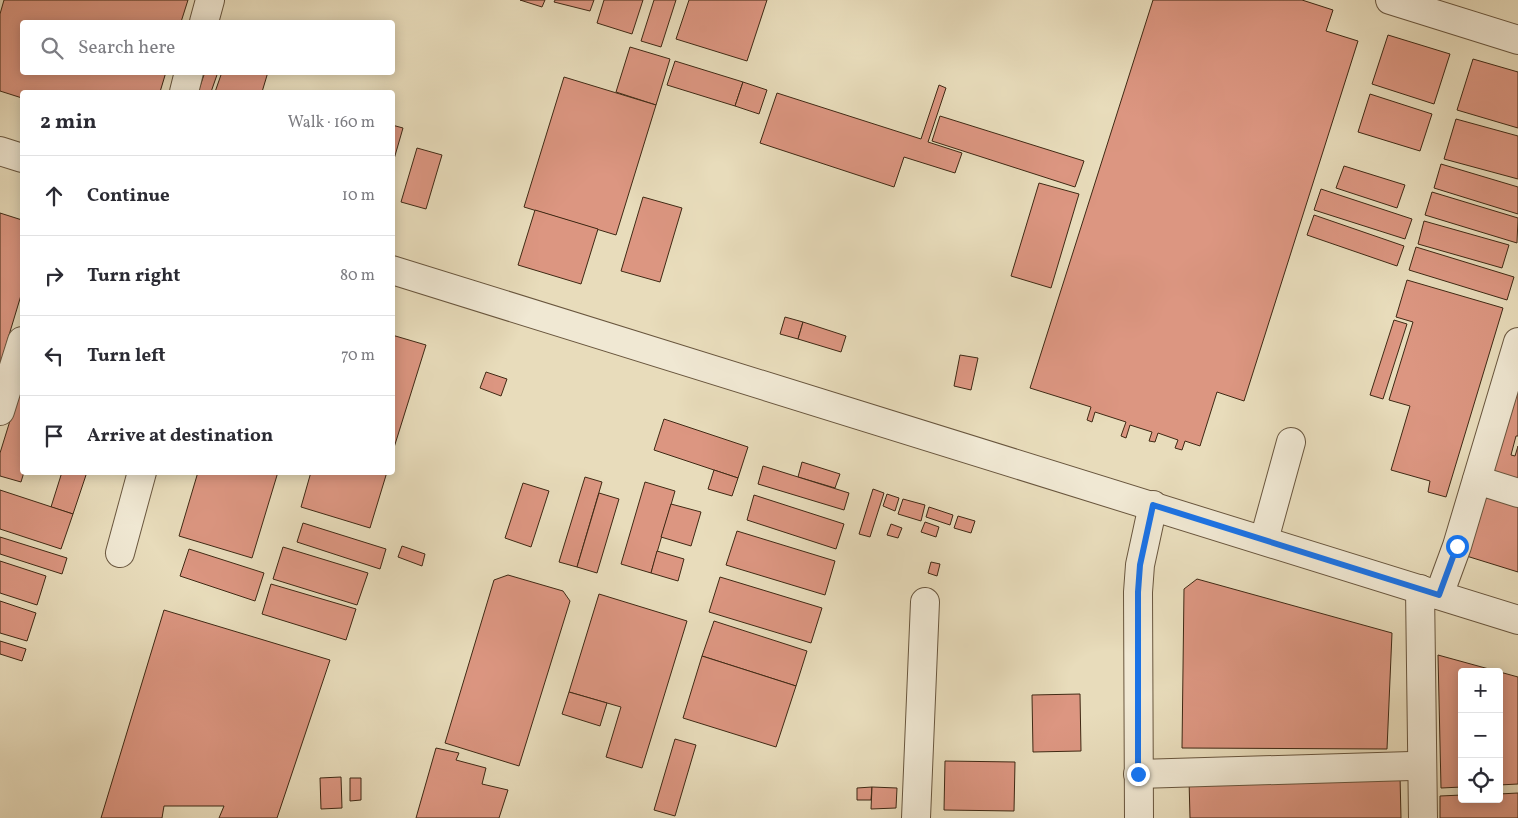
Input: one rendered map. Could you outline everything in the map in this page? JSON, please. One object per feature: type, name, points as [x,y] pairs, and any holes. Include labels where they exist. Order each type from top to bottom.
[{"type":"street","points":[[205,20],[210,0]]},
{"type":"street","points":[[1390,0],[1518,40]]},
{"type":"street","points":[[184,90],[188,75]]},
{"type":"street","points":[[0,150],[20,157]]},
{"type":"street","points":[[395,271],[1518,620]]},
{"type":"street","points":[[1423,818],[1429,592],[1477,480],[1518,342]]},
{"type":"street","points":[[0,411],[20,347]]},
{"type":"street","points":[[1264,540],[1291,442]]},
{"type":"street","points":[[120,553],[141,475]]},
{"type":"street","points":[[1477,480],[1518,493]]},
{"type":"street","points":[[1139,818],[1138,592],[1141,557],[1153,505]]},
{"type":"street","points":[[916,818],[925,602]]},
{"type":"street","points":[[1138,774],[1410,766]]},
{"type":"building","points":[[4,0],[188,0],[182,20],[20,20],[20,75],[165,75],[161,90],[20,90],[20,97],[0,91],[0,14]]},
{"type":"building","points":[[520,0],[545,0],[542,7]]},
{"type":"building","points":[[555,0],[594,0],[590,11],[554,2]]},
{"type":"building","points":[[604,0],[643,0],[632,34],[597,23]]},
{"type":"building","points":[[654,0],[676,0],[661,47],[641,41]]},
{"type":"building","points":[[689,0],[767,0],[747,61],[676,39]]},
{"type":"building","points":[[1153,0],[1302,0],[1333,10],[1326,31],[1358,41],[1244,401],[1217,392],[1200,446],[1185,441],[1182,450],[1175,448],[1178,440],[1158,433],[1155,442],[1149,441],[1152,432],[1130,425],[1126,438],[1121,436],[1126,422],[1095,412],[1092,422],[1087,420],[1091,407],[1030,388]]},
{"type":"building","points":[[1388,35],[1450,54],[1434,104],[1372,84]]},
{"type":"building","points":[[630,47],[670,59],[656,105],[616,92]]},
{"type":"building","points":[[1473,59],[1518,72],[1518,128],[1457,110]]},
{"type":"building","points":[[675,61],[743,82],[735,106],[667,85]]},
{"type":"building","points":[[204,75],[217,75],[212,90],[199,90]]},
{"type":"building","points":[[221,75],[267,75],[263,90],[216,90]]},
{"type":"building","points":[[564,77],[656,105],[616,235],[524,207]]},
{"type":"building","points":[[743,82],[767,90],[759,114],[735,106]]},
{"type":"building","points":[[939,85],[946,88],[928,142],[962,153],[955,173],[904,157],[894,187],[760,143],[777,93],[921,139]]},
{"type":"building","points":[[1370,94],[1432,114],[1420,151],[1358,132]]},
{"type":"building","points":[[940,116],[1084,161],[1075,187],[932,141]]},
{"type":"building","points":[[1456,119],[1518,136],[1518,179],[1444,159]]},
{"type":"building","points":[[395,126],[403,128],[395,156]]},
{"type":"building","points":[[417,148],[442,155],[426,209],[401,202]]},
{"type":"building","points":[[1441,164],[1518,187],[1518,214],[1434,188]]},
{"type":"building","points":[[1344,166],[1405,185],[1397,208],[1336,188]]},
{"type":"building","points":[[1039,183],[1079,194],[1051,288],[1011,276]]},
{"type":"building","points":[[1321,189],[1412,219],[1405,239],[1314,210]]},
{"type":"building","points":[[1432,192],[1518,218],[1517,243],[1425,215]]},
{"type":"building","points":[[643,197],[682,208],[660,282],[621,271]]},
{"type":"building","points":[[535,210],[598,229],[581,284],[518,265]]},
{"type":"building","points":[[0,213],[20,219],[20,299],[0,365]]},
{"type":"building","points":[[1314,215],[1404,246],[1397,266],[1307,235]]},
{"type":"building","points":[[1424,221],[1509,245],[1502,268],[1418,244]]},
{"type":"building","points":[[1416,247],[1514,277],[1507,300],[1409,270]]},
{"type":"building","points":[[1407,280],[1503,308],[1446,497],[1428,492],[1430,481],[1391,470],[1410,406],[1389,400],[1413,322],[1396,317]]},
{"type":"building","points":[[785,317],[803,322],[798,339],[780,334]]},
{"type":"building","points":[[1394,320],[1407,324],[1383,399],[1370,395]]},
{"type":"building","points":[[803,322],[846,336],[841,352],[798,339]]},
{"type":"building","points":[[395,336],[426,345],[395,444]]},
{"type":"building","points":[[960,355],[978,358],[971,390],[954,386]]},
{"type":"building","points":[[486,372],[507,379],[501,396],[480,388]]},
{"type":"building","points":[[1518,374],[1518,436],[1516,436],[1511,455],[1515,456],[1518,446],[1518,485],[1487,475]]},
{"type":"building","points":[[20,388],[20,475],[23,475],[21,482],[0,476],[0,453]]},
{"type":"building","points":[[664,419],[748,447],[738,478],[654,450]]},
{"type":"building","points":[[802,462],[840,474],[835,488],[798,477]]},
{"type":"building","points":[[763,466],[849,493],[844,510],[758,484]]},
{"type":"building","points":[[714,470],[738,478],[732,496],[708,489]]},
{"type":"building","points":[[61,475],[86,475],[73,514],[51,507]]},
{"type":"building","points":[[197,475],[277,475],[252,558],[179,536]]},
{"type":"building","points":[[310,475],[386,475],[370,528],[301,507]]},
{"type":"building","points":[[585,477],[602,482],[577,567],[559,562]]},
{"type":"building","points":[[645,482],[675,491],[651,573],[621,564]]},
{"type":"building","points":[[523,483],[549,491],[531,547],[505,538]]},
{"type":"building","points":[[1481,487],[1518,499],[1518,572],[1460,554]]},
{"type":"building","points":[[873,489],[884,493],[870,537],[859,534]]},
{"type":"building","points":[[0,490],[73,514],[61,549],[0,529]]},
{"type":"building","points":[[599,493],[619,499],[597,573],[577,567]]},
{"type":"building","points":[[887,494],[899,498],[895,511],[883,506]]},
{"type":"building","points":[[754,495],[844,524],[836,549],[747,520]]},
{"type":"building","points":[[903,499],[925,505],[921,521],[898,514]]},
{"type":"building","points":[[671,504],[701,512],[691,546],[661,537]]},
{"type":"building","points":[[929,507],[953,515],[950,525],[926,517]]},
{"type":"building","points":[[958,516],[975,521],[971,533],[954,528]]},
{"type":"building","points":[[925,522],[939,527],[936,537],[921,532]]},
{"type":"building","points":[[303,523],[386,549],[380,569],[297,542]]},
{"type":"building","points":[[891,524],[902,528],[898,538],[887,535]]},
{"type":"building","points":[[737,531],[835,561],[825,595],[726,565]]},
{"type":"building","points":[[0,537],[67,558],[62,574],[0,554]]},
{"type":"building","points":[[402,546],[425,554],[422,566],[398,557]]},
{"type":"building","points":[[283,547],[368,573],[357,605],[273,579]]},
{"type":"building","points":[[189,549],[264,573],[255,601],[180,576]]},
{"type":"building","points":[[657,551],[684,559],[678,581],[651,573]]},
{"type":"building","points":[[0,561],[46,576],[37,605],[0,593]]},
{"type":"building","points":[[931,562],[940,564],[937,576],[928,573]]},
{"type":"building","points":[[508,575],[563,591],[570,601],[519,766],[445,743],[494,580]]},
{"type":"building","points":[[720,577],[822,608],[811,643],[709,612]]},
{"type":"building","points":[[1197,579],[1392,633],[1387,749],[1182,748],[1184,589]]},
{"type":"building","points":[[271,584],[356,609],[346,640],[262,614]]},
{"type":"building","points":[[599,594],[687,621],[642,768],[606,757],[621,707],[569,692]]},
{"type":"building","points":[[0,601],[36,613],[27,641],[0,633]]},
{"type":"building","points":[[164,610],[330,660],[277,818],[219,818],[224,806],[164,806],[162,818],[101,818]]},
{"type":"building","points":[[714,621],[807,651],[796,686],[702,656]]},
{"type":"building","points":[[0,641],[26,649],[22,661],[0,654]]},
{"type":"building","points":[[1438,655],[1485,668],[1458,668],[1458,787],[1441,788]]},
{"type":"building","points":[[702,656],[796,686],[776,747],[683,718]]},
{"type":"building","points":[[1503,673],[1518,677],[1518,784],[1503,785]]},
{"type":"building","points":[[569,692],[607,703],[600,726],[562,714]]},
{"type":"building","points":[[1080,694],[1081,751],[1033,752],[1032,695]]},
{"type":"building","points":[[675,739],[696,745],[675,816],[654,810]]},
{"type":"building","points":[[436,748],[459,753],[456,760],[486,768],[482,784],[508,790],[499,818],[416,818]]},
{"type":"building","points":[[945,761],[1015,762],[1014,811],[944,810]]},
{"type":"building","points":[[1400,776],[1401,818],[1190,818],[1189,779]]},
{"type":"building","points":[[341,777],[342,808],[321,809],[320,778]]},
{"type":"building","points":[[350,778],[361,778],[361,800],[350,801]]},
{"type":"building","points":[[872,787],[871,800],[857,800],[857,788]]},
{"type":"building","points":[[872,787],[897,788],[896,808],[871,809]]},
{"type":"building","points":[[1518,793],[1518,818],[1440,818],[1440,796],[1458,795],[1458,803],[1503,803],[1503,794]]},
{"type":"route","points":[[1138,774],[1138,592],[1140,565],[1153,505],[1439,595],[1457,546]]}]
